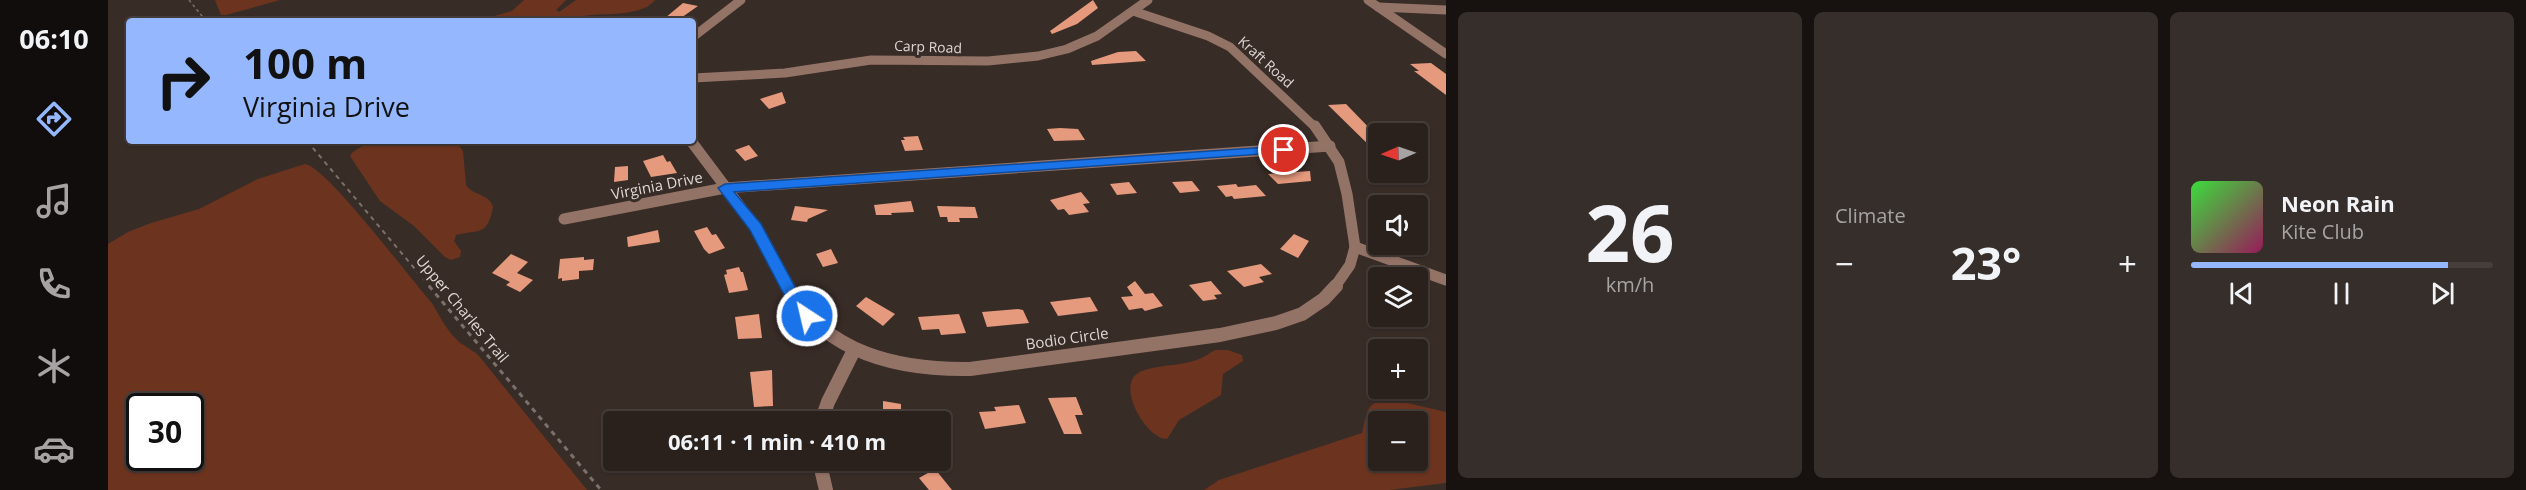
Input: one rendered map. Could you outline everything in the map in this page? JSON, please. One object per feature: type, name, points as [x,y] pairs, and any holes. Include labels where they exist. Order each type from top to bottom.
[{"type":"street","points":[[696,35],[741,0]]},
{"type":"street","name":"Carp Road","points":[[696,78],[785,74],[871,60],[988,61],[1022,58],[1079,45],[1097,36],[1149,0]]},
{"type":"street","points":[[1368,0],[1446,54]]},
{"type":"street","points":[[1377,8],[1446,10]]},
{"type":"street","name":"Kraft Road","points":[[1133,11],[1208,36],[1230,47],[1312,122],[1330,146]]},
{"type":"street","name":"Bodio Circle","points":[[694,144],[756,227],[793,298],[807,316],[830,336],[854,350],[882,361],[940,370],[970,369],[1231,333],[1302,315],[1340,282],[1350,265],[1355,247],[1347,194],[1339,162],[1330,146]]},
{"type":"street","name":"Virginia Drive","points":[[564,219],[725,188],[1330,146]]},
{"type":"street","points":[[1355,247],[1446,280]]},
{"type":"street","points":[[825,411],[854,350]]},
{"type":"street","points":[[822,471],[826,490]]},
{"type":"path","points":[[189,0],[204,18]]},
{"type":"path","name":"Upper Charles Trail","points":[[310,144],[601,490]]},
{"type":"shaded area","points":[[215,0],[280,0],[221,15]]},
{"type":"shaded area","points":[[524,0],[566,0],[556,10],[559,12],[576,0],[655,0],[647,6],[625,13],[576,18],[488,18],[512,11]]},
{"type":"shaded area","points":[[365,144],[458,144],[463,151],[466,185],[491,203],[493,207],[491,217],[481,230],[456,235],[454,241],[461,251],[460,257],[451,260],[445,257],[414,226],[380,201],[350,156]]},
{"type":"shaded area","points":[[305,164],[316,170],[369,226],[432,303],[452,335],[479,356],[587,490],[108,490],[108,244],[128,232],[151,223],[199,209],[258,179]]},
{"type":"shaded area","points":[[1215,350],[1228,350],[1242,355],[1243,361],[1223,374],[1221,395],[1179,420],[1167,439],[1159,437],[1143,422],[1137,411],[1130,389],[1132,380],[1144,370],[1194,361]]},
{"type":"shaded area","points":[[1375,403],[1407,403],[1446,412],[1446,483],[1389,490],[1204,490],[1219,480],[1362,433],[1367,412]]},
{"type":"building","points":[[1093,0],[1098,8],[1077,24],[1052,34],[1050,31]]},
{"type":"building","points":[[683,3],[698,6],[681,18],[665,18]]},
{"type":"building","points":[[1136,51],[1146,61],[1092,65],[1091,61],[1118,52]]},
{"type":"building","points":[[1431,63],[1446,74],[1446,95],[1414,71],[1419,71],[1410,64]]},
{"type":"building","points":[[782,92],[786,103],[769,109],[760,99]]},
{"type":"building","points":[[1346,104],[1368,127],[1368,144],[1328,105]]},
{"type":"building","points":[[1047,129],[1078,129],[1085,140],[1054,141]]},
{"type":"building","points":[[918,136],[923,150],[905,151],[901,140],[905,140],[903,137]]},
{"type":"building","points":[[749,145],[758,156],[745,161],[735,150]]},
{"type":"building","points":[[663,155],[667,162],[670,161],[677,173],[651,177],[643,161]]},
{"type":"building","points":[[628,166],[628,180],[614,182],[615,167]]},
{"type":"building","points":[[1310,171],[1311,181],[1278,184],[1268,174]]},
{"type":"building","points":[[1192,181],[1200,191],[1180,193],[1172,182]]},
{"type":"building","points":[[1129,182],[1137,193],[1117,195],[1110,184]]},
{"type":"building","points":[[1236,184],[1238,187],[1256,185],[1266,196],[1234,199],[1232,196],[1226,197],[1217,186]]},
{"type":"building","points":[[1081,192],[1090,203],[1083,204],[1089,212],[1069,215],[1064,209],[1058,210],[1050,200]]},
{"type":"building","points":[[911,201],[914,212],[876,215],[874,205]]},
{"type":"building","points":[[795,206],[828,210],[808,219],[807,222],[791,220]]},
{"type":"building","points":[[937,206],[975,207],[978,218],[959,218],[960,222],[948,222],[947,217],[940,217]]},
{"type":"building","points":[[707,227],[712,235],[716,234],[725,248],[709,254],[704,249],[694,231]]},
{"type":"building","points":[[658,230],[660,242],[628,247],[627,237]]},
{"type":"building","points":[[1294,234],[1309,241],[1298,258],[1280,249]]},
{"type":"building","points":[[831,249],[838,263],[823,267],[816,254]]},
{"type":"building","points":[[511,254],[528,262],[517,273],[533,280],[520,292],[506,285],[510,282],[492,273]]},
{"type":"building","points":[[584,257],[584,260],[594,259],[593,270],[579,271],[579,279],[562,281],[562,278],[558,279],[560,259]]},
{"type":"building","points":[[1261,264],[1272,274],[1259,277],[1264,282],[1244,287],[1227,271]]},
{"type":"building","points":[[739,267],[743,272],[748,290],[729,293],[724,275],[727,274],[726,270]]},
{"type":"building","points":[[1135,281],[1145,294],[1153,293],[1163,306],[1145,311],[1142,308],[1129,310],[1121,297],[1133,296],[1127,287]]},
{"type":"building","points":[[1211,281],[1222,294],[1214,295],[1217,299],[1203,301],[1189,285]]},
{"type":"building","points":[[866,297],[895,314],[883,326],[856,306]]},
{"type":"building","points":[[1090,297],[1098,311],[1058,316],[1050,302]]},
{"type":"building","points":[[1023,310],[1029,323],[987,327],[982,312]]},
{"type":"building","points":[[759,314],[762,338],[738,339],[735,317]]},
{"type":"building","points":[[959,314],[966,333],[941,335],[939,329],[922,330],[918,317]]},
{"type":"building","points":[[772,370],[773,406],[754,407],[750,372]]},
{"type":"building","points":[[1076,397],[1083,415],[1075,415],[1082,434],[1064,434],[1048,398]]},
{"type":"building","points":[[883,401],[901,404],[901,411],[883,411]]},
{"type":"building","points":[[1019,405],[1026,423],[985,429],[979,412],[996,411],[994,407]]},
{"type":"building","points":[[931,471],[937,471],[952,490],[929,490],[919,478]]},
{"type":"route","points":[[807,316],[793,298],[756,227],[725,188],[1284,150]]}]
